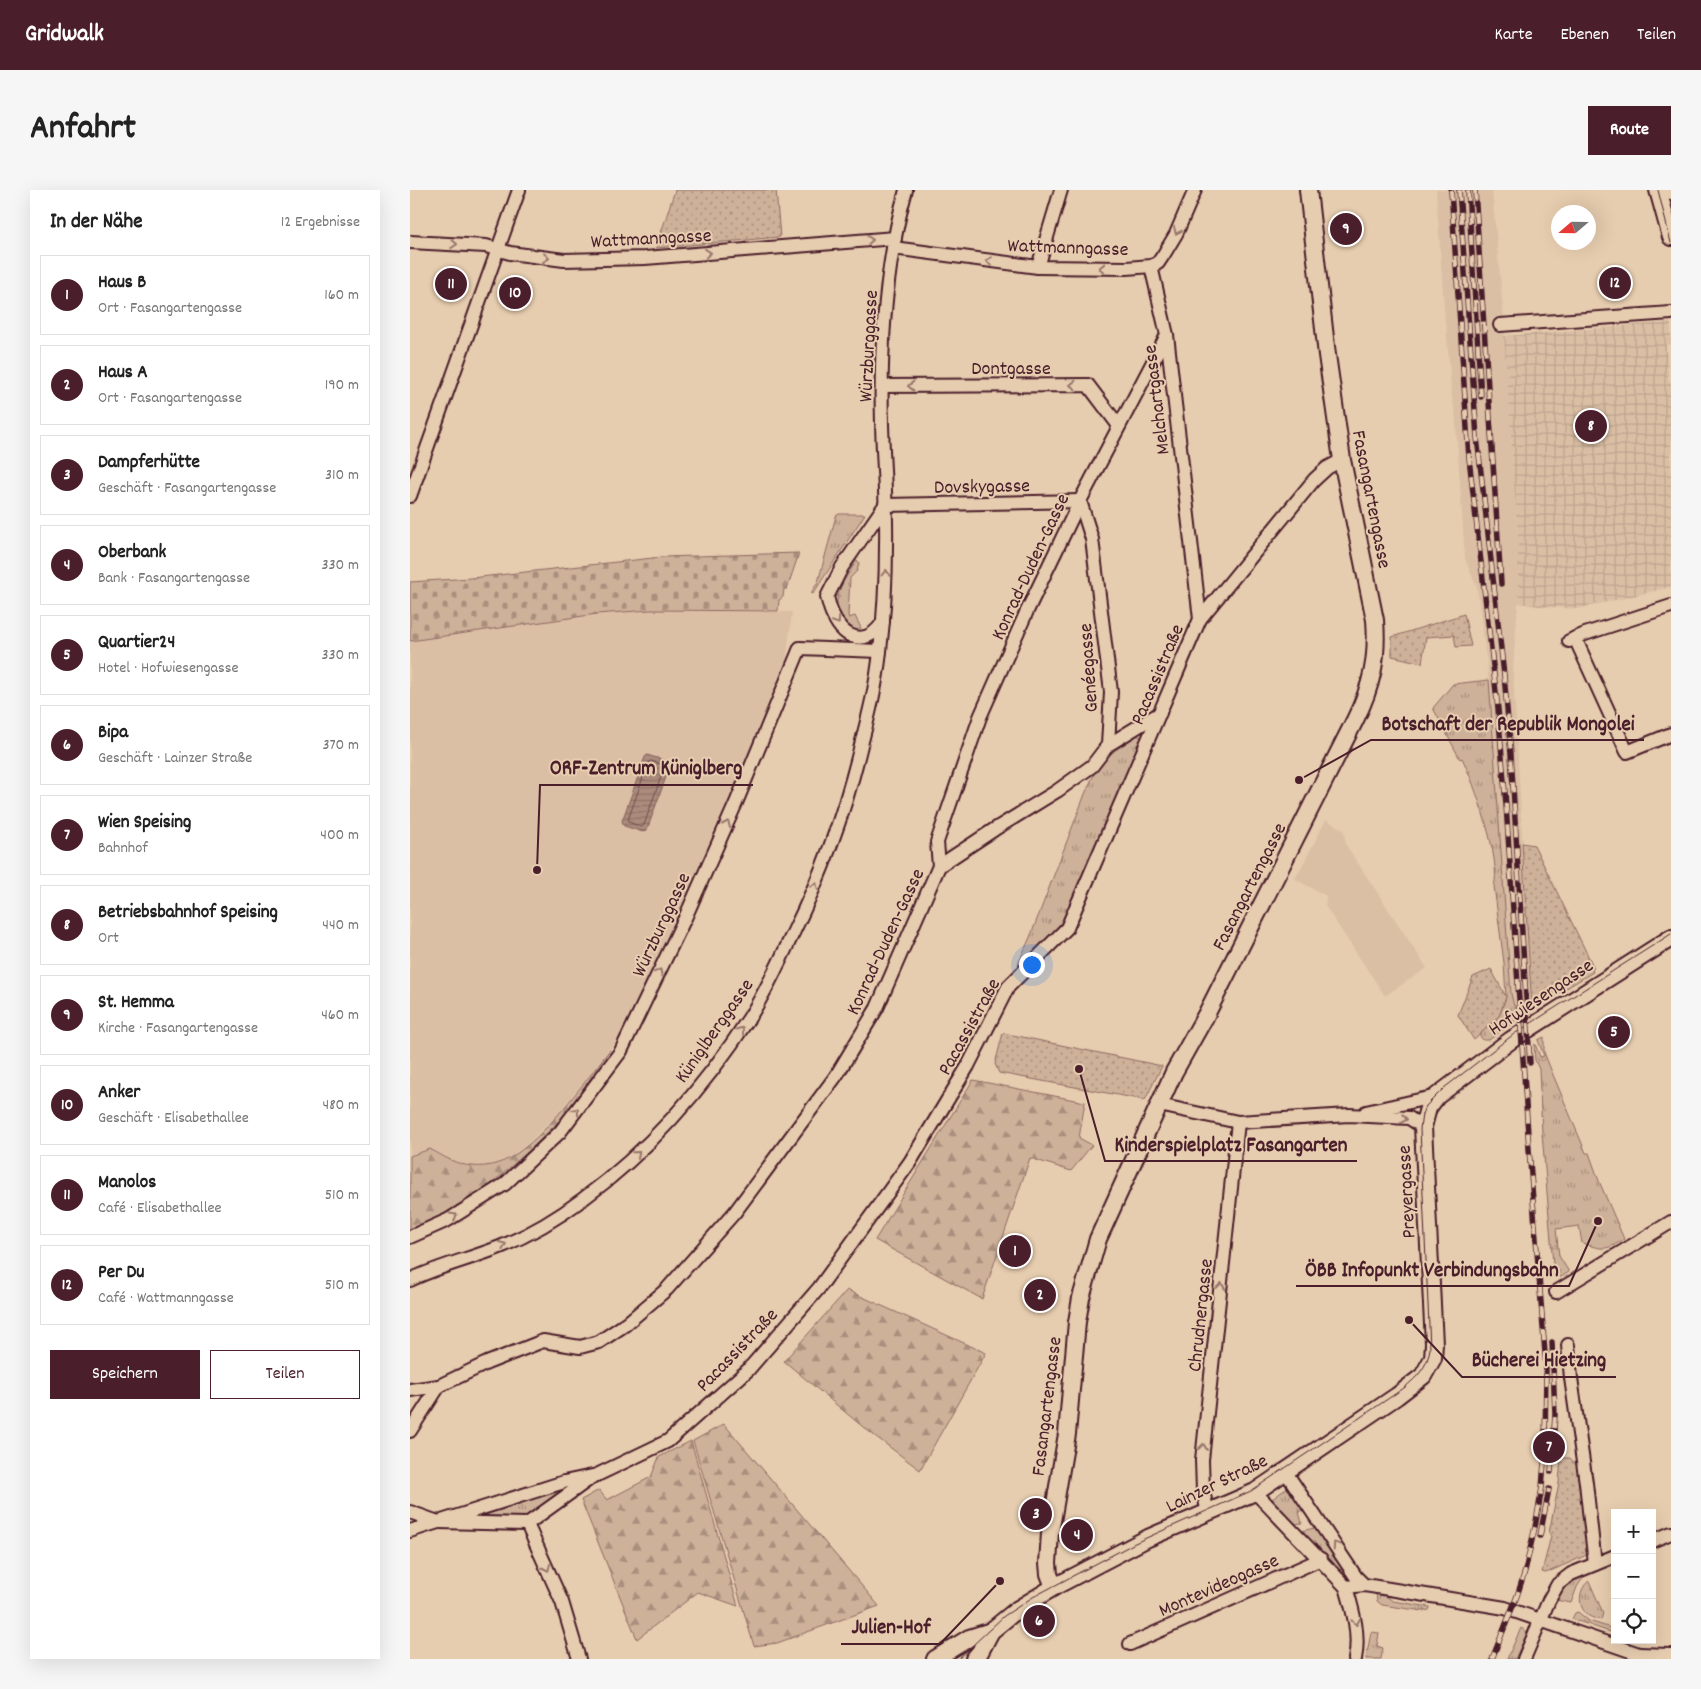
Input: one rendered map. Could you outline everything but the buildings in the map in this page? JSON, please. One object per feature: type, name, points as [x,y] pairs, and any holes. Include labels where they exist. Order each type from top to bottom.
[{"type":"main road","name":"Fasangartengasse","points":[[1054,1587],[1049,1574],[1048,1563],[1050,1533],[1067,1434],[1081,1298],[1098,1239],[1174,1072],[1206,1015],[1320,792],[1368,692],[1375,660],[1375,620],[1342,460],[1327,355],[1308,190]]},
{"type":"main road","points":[[1658,190],[1671,237]]},
{"type":"main road","name":"Hofwiesengasse","points":[[1423,1127],[1428,1108],[1437,1096],[1511,1040],[1671,938]]},
{"type":"main road","name":"Preyergasse","points":[[1423,1127],[1434,1344]]},
{"type":"main road","name":"Lainzer Straße","points":[[934,1659],[969,1638],[991,1631],[1018,1609],[1054,1587],[1148,1538],[1255,1492],[1423,1376],[1433,1358],[1434,1344]]},
{"type":"main road","name":"Lainzer Straße","points":[[974,1659],[991,1631]]},
{"type":"street","points":[[410,496],[519,190]]},
{"type":"street","name":"Würzburggasse","points":[[883,622],[886,545],[882,386],[884,341],[894,243],[906,190]]},
{"type":"street","points":[[1038,266],[1060,190]]},
{"type":"street","points":[[1151,266],[1158,263],[1168,248],[1195,190]]},
{"type":"street","name":"Wattmanngasse","points":[[410,242],[486,246],[510,253],[564,260],[646,258],[894,243],[1038,266],[1127,268],[1151,266]]},
{"type":"street","name":"Melchartgasse","points":[[1151,266],[1166,335],[1200,619]]},
{"type":"street","points":[[1500,325],[1671,313]]},
{"type":"street","name":"Konrad-Duden-Gasse","points":[[439,1386],[487,1363],[543,1341],[580,1347],[599,1342],[626,1324],[667,1289],[735,1212],[836,1076],[877,1008],[939,866],[937,842],[980,718],[1027,611],[1080,502],[1166,335]]},
{"type":"street","name":"Dontgasse","points":[[882,386],[1088,385],[1119,426]]},
{"type":"street","name":"Pacassistraße","points":[[410,1531],[564,1482],[596,1474],[668,1441],[748,1370],[819,1288],[910,1162],[968,1066],[1008,987],[1067,928],[1200,619],[1314,480],[1327,468],[1342,460]]},
{"type":"street","name":"Dovskygasse","points":[[885,505],[1080,502]]},
{"type":"street","name":"Genéegasse","points":[[1080,502],[1092,539],[1111,692],[1108,745]]},
{"type":"street","points":[[883,622],[873,634],[856,638],[848,634],[840,626],[833,615],[827,596],[842,567],[885,505]]},
{"type":"street","points":[[1671,606],[1572,639],[1627,752],[1671,734]]},
{"type":"street","points":[[880,651],[883,622]]},
{"type":"street","name":"Würzburggasse","points":[[410,1237],[448,1220],[505,1184],[560,1132],[620,1051],[685,918],[736,803],[800,648],[880,651]]},
{"type":"street","name":"Küniglberggasse","points":[[424,1273],[501,1246],[543,1225],[583,1199],[649,1144],[717,1063],[752,1014],[771,979],[810,898],[832,846],[854,776],[877,680],[880,651]]},
{"type":"street","points":[[939,866],[1057,791],[1092,766],[1108,745],[1160,713]]},
{"type":"street","name":"Hofwiesengasse","points":[[1349,1115],[1437,1096]]},
{"type":"street","name":"Hofwiesengasse","points":[[1159,1105],[1238,1122],[1349,1115],[1409,1118],[1423,1127]]},
{"type":"street","name":"Chrudnergasse","points":[[1208,1513],[1202,1460],[1238,1122]]},
{"type":"street","points":[[1556,1292],[1671,1222]]},
{"type":"street","points":[[410,1273],[424,1273]]},
{"type":"street","points":[[410,1280],[424,1273]]},
{"type":"street","points":[[1568,1345],[1595,1564]]},
{"type":"street","points":[[410,1390],[439,1386]]},
{"type":"street","points":[[410,1431],[439,1386]]},
{"type":"street","points":[[1286,1471],[1364,1585]]},
{"type":"street","name":"Pacassistraße","points":[[438,1522],[527,1524],[596,1474]]},
{"type":"street","points":[[1255,1492],[1346,1587],[1356,1623],[1357,1644],[1355,1659]]},
{"type":"street","points":[[410,1512],[438,1522]]},
{"type":"street","points":[[527,1524],[562,1602],[579,1659]]},
{"type":"street","points":[[1656,1539],[1671,1533]]},
{"type":"street","points":[[1524,1659],[1549,1600],[1558,1584],[1571,1574],[1611,1558]]},
{"type":"street","name":"Montevideogasse","points":[[1130,1644],[1321,1559]]},
{"type":"street","points":[[1337,1578],[1352,1569]]},
{"type":"street","points":[[1346,1587],[1364,1585],[1505,1608],[1640,1656],[1671,1655]]},
{"type":"shaded area","points":[[1436,190],[1492,190],[1504,319],[1518,538],[1518,603],[1513,669],[1532,1009],[1516,1020],[1516,1006],[1514,1006],[1511,994],[1487,660],[1477,588],[1465,559],[1455,411],[1452,399],[1445,323]]},
{"type":"shaded area","points":[[1671,322],[1671,344],[1666,345],[1669,381],[1671,381],[1671,587],[1578,609],[1518,603],[1518,538],[1504,336]]},
{"type":"shaded area","points":[[650,610],[792,612],[785,673],[756,745],[629,1026],[556,1116],[519,1152],[491,1166],[472,1166],[459,1163],[430,1149],[410,1156],[410,641],[597,614]]},
{"type":"shaded area","points":[[1326,820],[1344,830],[1346,845],[1427,968],[1385,996],[1325,906],[1326,896],[1295,879]]},
{"type":"green space","points":[[675,190],[776,190],[780,237],[656,248]]},
{"type":"green space","points":[[839,514],[865,514],[813,594],[811,593],[818,582],[836,516]]},
{"type":"green space","points":[[799,553],[787,589],[784,589],[783,597],[779,600],[778,611],[650,610],[597,614],[410,641],[410,582],[471,578],[662,557]]},
{"type":"green space","points":[[857,560],[859,563],[857,571],[850,578],[848,615],[849,618],[855,616],[861,628],[856,630],[847,626],[844,622],[837,602],[844,580]]},
{"type":"green space","points":[[1464,614],[1471,646],[1456,647],[1454,635],[1426,637],[1422,663],[1392,656],[1392,637]]},
{"type":"green space","points":[[1489,680],[1511,994],[1514,1006],[1516,1006],[1516,1020],[1489,1040],[1483,1040],[1479,1035],[1499,1016],[1506,997],[1504,963],[1494,886],[1494,859],[1486,822],[1467,769],[1433,708],[1453,684]]},
{"type":"green space","points":[[1137,735],[1141,737],[1141,740],[1067,915],[1052,934],[1019,965],[1095,772],[1106,757]]},
{"type":"green space","points":[[1522,843],[1534,845],[1594,968],[1592,969],[1593,972],[1532,1009]]},
{"type":"green space","points":[[1491,969],[1506,997],[1499,1016],[1474,1040],[1458,1015],[1473,977]]},
{"type":"green space","points":[[1003,1033],[1162,1066],[1145,1100],[999,1073],[995,1064]]},
{"type":"green space","points":[[1544,1037],[1544,1052],[1551,1070],[1586,1153],[1589,1153],[1624,1239],[1613,1246],[1600,1248],[1582,1243],[1579,1226],[1556,1229],[1559,1256],[1569,1272],[1561,1277],[1554,1276],[1542,1133],[1539,1069],[1535,1060],[1535,1044],[1540,1057],[1544,1056],[1538,1040]]},
{"type":"green space","points":[[610,1050],[563,1117],[532,1148],[490,1185],[450,1211],[410,1229],[410,1156],[430,1149],[456,1162],[478,1166],[497,1164],[509,1159],[532,1142],[544,1130]]},
{"type":"green space","points":[[973,1080],[1085,1102],[1079,1138],[1092,1145],[1071,1171],[1030,1158],[982,1299],[875,1240]]},
{"type":"green space","points":[[847,1290],[986,1353],[920,1470],[863,1427],[784,1361]]},
{"type":"green space","points":[[724,1424],[879,1606],[777,1643],[754,1646],[693,1441]]},
{"type":"green space","points":[[691,1441],[738,1606],[698,1592],[637,1639],[581,1500],[599,1490],[607,1500],[651,1477],[659,1457]]},
{"type":"green space","points":[[1561,1458],[1570,1458],[1579,1468],[1589,1554],[1546,1573],[1542,1572],[1551,1536],[1549,1533],[1559,1483]]},
{"type":"green space","points":[[1290,1486],[1305,1507],[1299,1512],[1302,1523],[1294,1524],[1272,1499]]},
{"type":"green space","points":[[561,1488],[562,1492],[527,1517],[489,1516],[486,1514],[487,1510]]},
{"type":"green space","points":[[1319,1527],[1344,1569],[1338,1570],[1301,1531]]},
{"type":"green space","points":[[1584,1576],[1577,1587],[1571,1603],[1556,1600],[1567,1585],[1575,1579]]},
{"type":"green space","points":[[1589,1581],[1603,1613],[1601,1620],[1589,1616],[1582,1608],[1581,1593],[1585,1584]]},
{"type":"green space","points":[[1376,1594],[1384,1595],[1393,1601],[1430,1607],[1429,1610],[1423,1611],[1382,1605],[1377,1601]]},
{"type":"green space","points":[[1578,1612],[1589,1621],[1611,1628],[1610,1632],[1572,1619],[1575,1613]]},
{"type":"green space","points":[[1521,1628],[1527,1633],[1515,1659],[1507,1659]]},
{"type":"green space","points":[[1371,1632],[1379,1633],[1377,1646],[1383,1648],[1381,1659],[1366,1659]]},
{"type":"water","points":[[647,755],[667,761],[670,766],[647,830],[643,832],[624,826],[622,821]]},
{"type":"tram line","points":[[1658,190],[1671,243]]},
{"type":"tram line","points":[[958,1659],[1004,1616],[1033,1597],[1135,1543],[1251,1491],[1404,1388],[1413,1380],[1427,1361],[1430,1348],[1420,1129],[1422,1114],[1426,1106],[1444,1088],[1514,1034],[1671,934]]},
{"type":"railway","points":[[1451,190],[1469,458],[1498,709],[1506,805],[1529,1149],[1546,1366],[1545,1449],[1542,1488],[1535,1527],[1517,1596],[1492,1659]]},
{"type":"railway","points":[[1459,190],[1477,437],[1511,754],[1530,1063]]},
{"type":"railway","points":[[1468,190],[1481,397]]},
{"type":"railway","points":[[1475,190],[1501,584]]},
{"type":"railway","points":[[1551,1472],[1555,1415],[1552,1342]]},
{"type":"railway","points":[[1540,1536],[1549,1489]]},
{"type":"place","name":"St. Hemma","points":[[1346,229]]},
{"type":"place","name":"Per Du","points":[[1615,283]]},
{"type":"place","name":"Manolos","points":[[451,284]]},
{"type":"place","name":"Anker","points":[[515,293]]},
{"type":"place","name":"Betriebsbahnhof Speising","points":[[1591,426]]},
{"type":"place","name":"Botschaft der Republik Mongolei","points":[[1299,780]]},
{"type":"place","name":"ORF-Zentrum Küniglberg","points":[[537,870]]},
{"type":"place","name":"Quartier24","points":[[1614,1032]]},
{"type":"place","name":"Kinderspielplatz Fasangarten","points":[[1079,1069]]},
{"type":"place","name":"ÖBB Infopunkt Verbindungsbahn","points":[[1598,1221]]},
{"type":"place","name":"Haus B","points":[[1015,1251]]},
{"type":"place","name":"Haus A","points":[[1040,1295]]},
{"type":"place","name":"Bücherei Hietzing","points":[[1409,1320]]},
{"type":"place","name":"Wien Speising","points":[[1549,1447]]},
{"type":"place","name":"Dampferhütte","points":[[1036,1514]]},
{"type":"place","name":"Oberbank","points":[[1077,1535]]},
{"type":"place","name":"Julien-Hof","points":[[1000,1581]]},
{"type":"place","name":"Bipa","points":[[1039,1621]]}]
